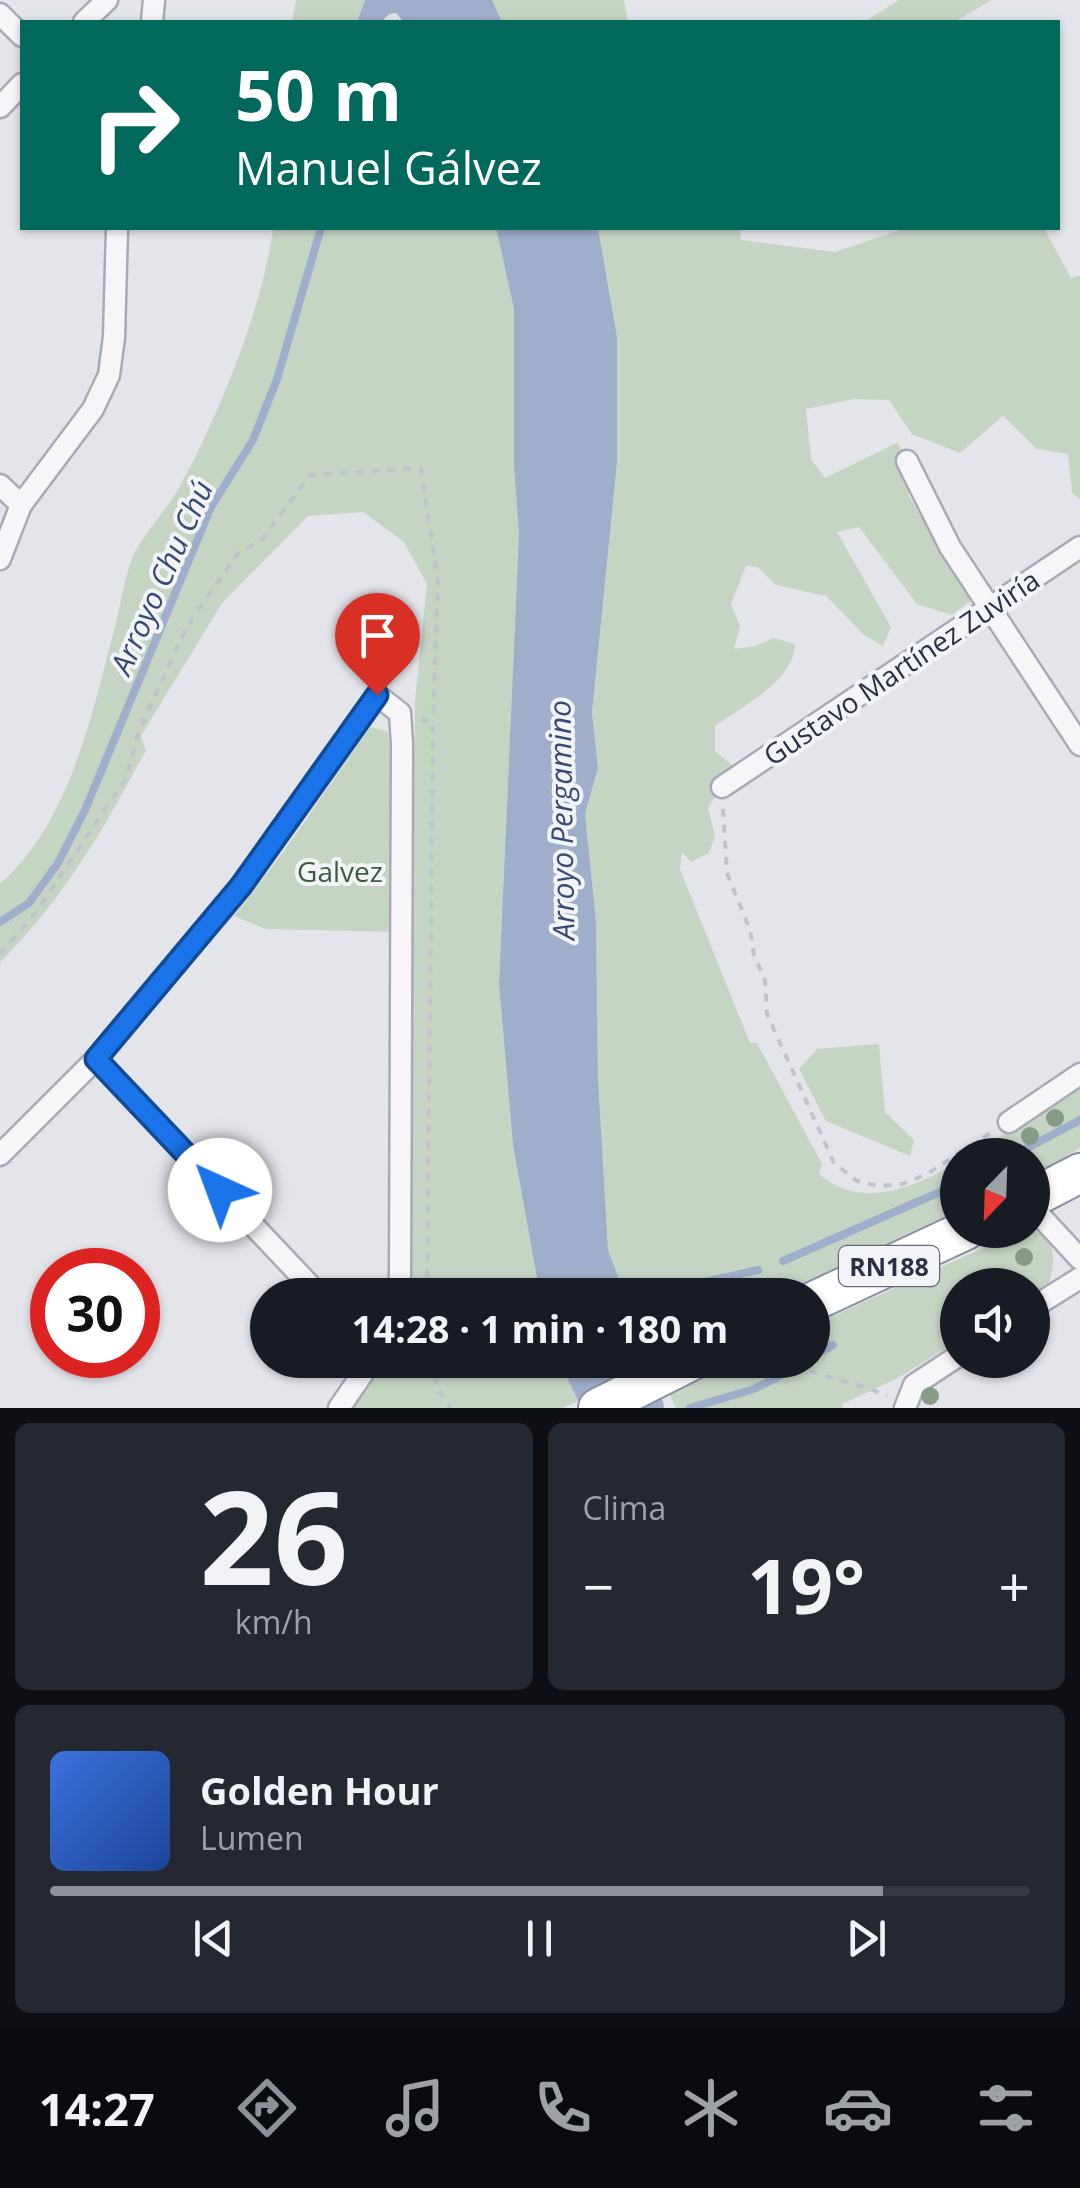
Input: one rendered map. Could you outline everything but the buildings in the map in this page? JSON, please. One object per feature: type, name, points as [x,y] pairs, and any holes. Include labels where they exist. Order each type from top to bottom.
[{"type":"highway","points":[[1050,1189],[1080,1173]]},
{"type":"highway","name":"RN188","points":[[830,1294],[940,1242]]},
{"type":"highway","points":[[598,1408],[657,1378]]},
{"type":"street","points":[[86,20],[107,0]]},
{"type":"street","points":[[0,14],[20,34]]},
{"type":"street","points":[[0,107],[20,86]]},
{"type":"street","points":[[0,559],[21,506],[93,409],[108,375],[118,230]]},
{"type":"street","points":[[907,461],[950,548],[1080,746]]},
{"type":"street","points":[[0,485],[21,506]]},
{"type":"street","name":"Gustavo Martínez Zuviría","points":[[722,787],[1080,548]]},
{"type":"street","points":[[0,1155],[96,1059],[241,886],[377,695],[400,713],[400,1278]]},
{"type":"street","points":[[96,1059],[302,1278]]},
{"type":"street","points":[[1009,1122],[1080,1074]]},
{"type":"street","points":[[1050,1226],[1080,1259]]},
{"type":"street","points":[[1050,1297],[1080,1278]]},
{"type":"street","points":[[905,1406],[914,1385],[940,1368]]},
{"type":"street","points":[[339,1408],[360,1378]]},
{"type":"path","points":[[0,954],[36,914],[126,778],[139,730],[187,626],[239,552],[261,541],[310,474],[421,468],[438,582],[426,1278]]},
{"type":"path","points":[[400,713],[433,722]]},
{"type":"path","points":[[722,787],[726,873],[750,930],[754,956],[765,980],[767,1014],[834,1163],[857,1182],[879,1186],[902,1184],[927,1174],[1009,1122]]},
{"type":"path","points":[[830,1376],[851,1380],[905,1406]]},
{"type":"path","points":[[435,1378],[437,1388],[451,1408]]},
{"type":"green space","points":[[296,0],[365,0],[358,20],[292,20]]},
{"type":"green space","points":[[492,0],[624,0],[628,20],[501,20]]},
{"type":"green space","points":[[899,0],[992,0],[957,20],[867,20]]},
{"type":"green space","points":[[273,230],[496,230],[514,309],[514,467],[519,534],[499,984],[513,1145],[537,1278],[406,1278],[415,701],[427,584],[404,542],[363,512],[308,516],[222,603],[141,736],[146,750],[99,834],[43,914],[0,962],[0,884],[24,859],[61,800],[97,697],[133,556],[180,486],[210,427],[260,292]]},
{"type":"green space","points":[[598,230],[740,230],[741,240],[835,252],[900,230],[1045,230],[1071,278],[1080,276],[1080,500],[1072,492],[1068,454],[1037,449],[1003,416],[960,453],[912,434],[889,400],[854,399],[806,409],[811,459],[825,478],[897,443],[924,474],[908,495],[972,600],[952,615],[917,604],[859,527],[837,532],[891,627],[883,646],[864,635],[826,596],[776,585],[758,567],[746,566],[731,604],[740,626],[734,649],[774,638],[795,644],[786,670],[777,681],[715,726],[715,751],[734,767],[708,808],[715,836],[709,853],[691,862],[682,852],[680,869],[750,1043],[757,1043],[822,1164],[819,1174],[835,1185],[870,1193],[906,1187],[940,1171],[940,1223],[829,1278],[618,1278],[608,1251],[598,1078],[596,921],[585,814],[598,768],[592,713],[617,463],[617,337]]},
{"type":"green space","name":"Galvez","points":[[370,727],[388,732],[400,932],[266,929],[234,916],[284,851]]},
{"type":"green space","points":[[879,1044],[885,1112],[914,1140],[910,1156],[826,1121],[799,1069],[817,1049]]},
{"type":"green space","points":[[1080,1088],[1080,1148],[1050,1165],[1050,1138],[997,1138]]},
{"type":"green space","points":[[1051,1247],[1050,1278],[1050,1268],[940,1268],[940,1352],[898,1378],[842,1404],[843,1408],[676,1408],[668,1391],[696,1378],[830,1378],[830,1317],[983,1248]]},
{"type":"green space","points":[[368,1378],[567,1378],[578,1401],[562,1408],[347,1408]]},
{"type":"water","points":[[365,0],[492,0],[501,20],[402,20],[396,13],[383,20],[358,20]]},
{"type":"water","points":[[496,230],[598,230],[617,337],[617,463],[592,713],[598,768],[585,814],[596,921],[598,1078],[608,1250],[619,1278],[537,1278],[513,1145],[499,984],[519,534],[514,467],[514,309]]},
{"type":"water","points":[[567,1378],[614,1378],[578,1401]]},
{"type":"waterway","name":"Arroyo Chu Chú","points":[[0,922],[29,903],[58,863],[85,810],[211,507],[253,440],[277,379],[320,230]]},
{"type":"waterway","points":[[1046,1138],[1080,1120]]},
{"type":"waterway","points":[[783,1261],[940,1192]]},
{"type":"waterway","points":[[723,1278],[758,1270]]},
{"type":"waterway","name":"Arroyo Pergamino","points":[[625,1378],[643,1408]]},
{"type":"waterway","points":[[690,1408],[754,1389],[776,1378]]},
{"type":"route","points":[[220,1190],[96,1059],[241,886],[377,695]]}]
